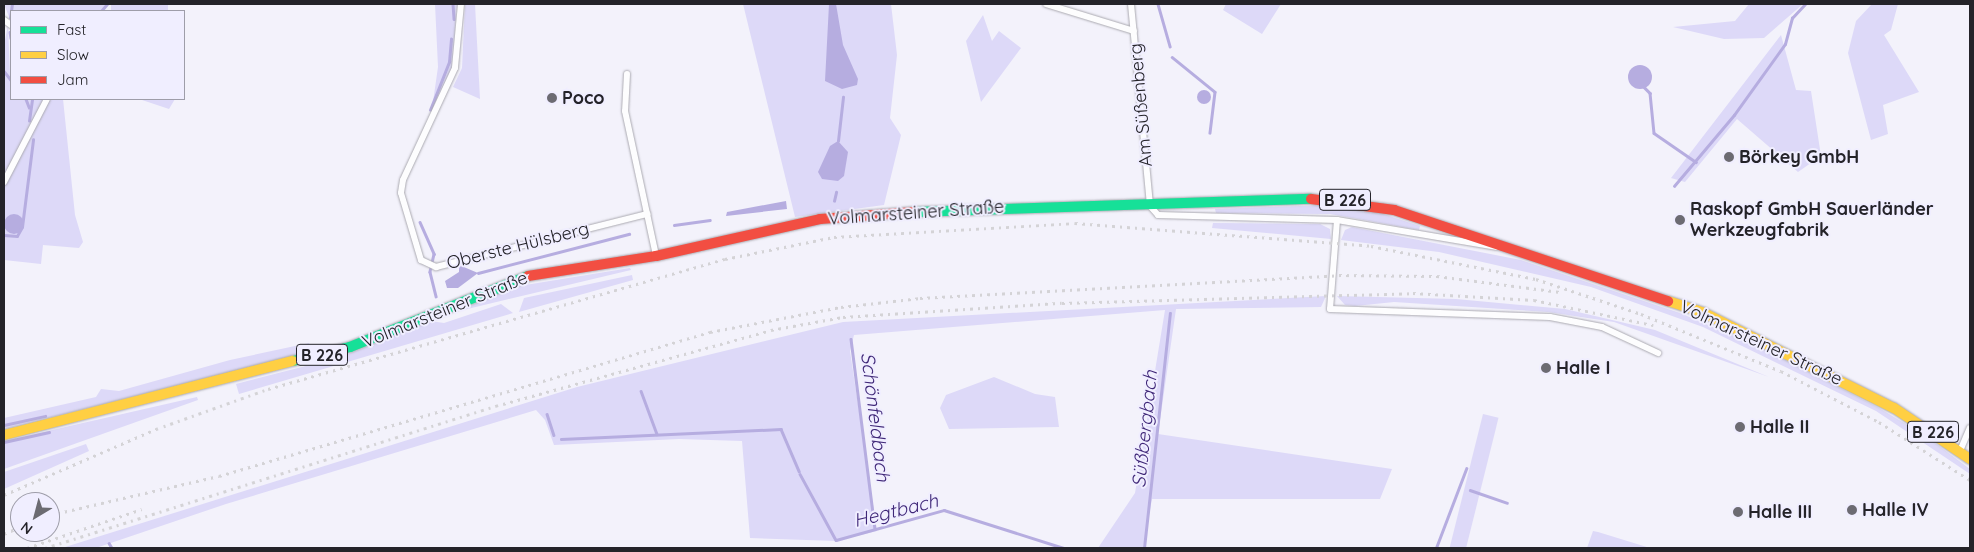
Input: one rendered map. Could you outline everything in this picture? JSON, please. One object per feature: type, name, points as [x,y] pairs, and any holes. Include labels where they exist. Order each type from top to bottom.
[{"type":"main road","name":"Volmarsteiner Straße","points":[[4,435],[350,347],[510,281],[543,272],[656,256],[820,219],[881,212],[1150,206],[1294,199],[1363,201],[1704,313],[1878,399],[1970,459]]},
{"type":"street","name":"Oberste Hülsberg","points":[[461,4],[455,68],[402,180],[401,193],[416,247],[427,264],[436,267],[647,214]]},
{"type":"street","points":[[1046,4],[1134,31]]},
{"type":"street","name":"Am Süßenberg","points":[[1131,4],[1150,206]]},
{"type":"street","points":[[627,74],[625,111],[656,256]]},
{"type":"street","points":[[4,182],[46,100]]},
{"type":"street","name":"Volmarsteiner Straße","points":[[1150,206],[1166,218],[1337,220],[1509,249]]},
{"type":"street","points":[[1337,220],[1330,309],[1550,317],[1602,327],[1658,353]]},
{"type":"street","points":[[1960,451],[1970,428]]},
{"type":"shaded area","points":[[4,4],[108,4],[103,10],[10,10],[10,19]]},
{"type":"shaded area","points":[[111,4],[168,4],[168,10],[111,10]]},
{"type":"shaded area","points":[[435,4],[457,4],[452,70],[432,109],[438,67]]},
{"type":"shaded area","points":[[465,4],[475,4],[480,99],[453,87],[462,68]]},
{"type":"shaded area","points":[[743,4],[891,4],[897,55],[890,118],[901,135],[884,205],[795,217]]},
{"type":"shaded area","points":[[829,4],[836,4],[843,45],[858,79],[857,85],[842,89],[825,81]]},
{"type":"shaded area","points":[[1226,4],[1281,4],[1262,34],[1223,10]]},
{"type":"shaded area","points":[[1749,4],[1803,4],[1764,38],[1724,39],[1673,27],[1735,21]]},
{"type":"shaded area","points":[[1872,4],[1898,4],[1891,30],[1884,35],[1919,92],[1883,105],[1888,134],[1871,140],[1848,53],[1856,21]]},
{"type":"shaded area","points":[[983,15],[992,41],[999,31],[1021,48],[981,102],[966,41]]},
{"type":"shaded area","points":[[8,25],[10,100],[44,100],[4,179],[4,45]]},
{"type":"shaded area","points":[[1781,35],[1796,90],[1811,91],[1821,156],[1798,172],[1737,119],[1685,182],[1671,178]]},
{"type":"shaded area","points":[[1640,65],[1649,68],[1652,77],[1649,86],[1640,89],[1631,86],[1628,77],[1631,68]]},
{"type":"shaded area","points":[[1201,90],[1207,90],[1211,97],[1207,104],[1201,104],[1197,100],[1197,94]]},
{"type":"shaded area","points":[[48,100],[63,100],[75,215],[83,242],[79,248],[43,245],[41,264],[4,260],[4,185]]},
{"type":"shaded area","points":[[142,100],[174,100],[169,109]]},
{"type":"shaded area","points":[[838,141],[848,152],[844,176],[838,181],[822,179],[818,172],[830,146]]},
{"type":"shaded area","points":[[786,201],[787,209],[726,216],[727,212]]},
{"type":"shaded area","points":[[1332,205],[1380,213],[1420,226],[1419,230],[1330,214],[1216,213],[1215,209]]},
{"type":"shaded area","points":[[14,214],[21,217],[24,224],[21,231],[14,234],[7,231],[4,224],[7,217]]},
{"type":"shaded area","points":[[1213,223],[1320,224],[1330,229],[1331,239],[1212,228]]},
{"type":"shaded area","points":[[1352,227],[1521,260],[1680,313],[1760,347],[1879,408],[1924,435],[1970,469],[1970,474],[1876,411],[1703,327],[1591,287],[1439,252],[1341,240],[1345,230]]},
{"type":"shaded area","points":[[459,265],[478,273],[458,288],[447,288],[445,281],[459,272]]},
{"type":"shaded area","points":[[630,268],[631,270],[459,311],[513,287]]},
{"type":"shaded area","points":[[632,275],[633,280],[519,312],[524,298]]},
{"type":"shaded area","points":[[1326,296],[1321,307],[1176,309],[1158,434],[1392,469],[1380,499],[1152,499],[1143,548],[1098,548],[1135,493],[1165,310],[854,335],[850,351],[877,531],[836,541],[750,538],[742,441],[679,439],[554,445],[545,420],[536,410],[226,504],[96,548],[62,548],[577,387],[843,322]]},
{"type":"shaded area","points":[[1337,296],[1456,299],[1565,309],[1655,330],[1769,377],[1614,322],[1548,312],[1394,302],[1355,306],[1345,305]]},
{"type":"shaded area","points":[[501,304],[513,313],[239,394],[236,384],[341,357],[430,321],[444,323]]},
{"type":"shaded area","points":[[309,343],[311,352],[4,429],[4,418],[96,397],[101,389],[119,391],[230,360]]},
{"type":"shaded area","points":[[994,377],[1035,394],[1055,397],[1059,427],[949,429],[940,408],[946,395]]},
{"type":"shaded area","points":[[197,397],[198,400],[4,469],[4,441]]},
{"type":"shaded area","points":[[1483,414],[1499,418],[1466,548],[1450,548]]},
{"type":"shaded area","points":[[86,444],[89,451],[4,489],[4,472]]},
{"type":"shaded area","points":[[1593,531],[1598,532],[1650,548],[1587,548]]},
{"type":"waterway","points":[[11,10],[12,4]]},
{"type":"waterway","points":[[102,10],[107,4]]},
{"type":"waterway","name":"Hegtbach","points":[[453,4],[454,19]]},
{"type":"waterway","points":[[1158,4],[1170,46]]},
{"type":"waterway","points":[[1674,186],[1734,115],[1785,44],[1792,18],[1805,4]]},
{"type":"waterway","name":"Hegtbach","points":[[430,110],[449,62],[451,39]]},
{"type":"waterway","name":"Süßbergbach","points":[[1172,57],[1215,92],[1210,133]]},
{"type":"waterway","points":[[4,71],[10,79]]},
{"type":"waterway","points":[[1643,86],[1650,93],[1654,133],[1696,162]]},
{"type":"waterway","name":"Schönfeldbach","points":[[838,141],[843,97]]},
{"type":"waterway","points":[[26,100],[29,107]]},
{"type":"waterway","points":[[29,121],[32,100]]},
{"type":"waterway","points":[[4,235],[17,236],[22,227],[33,140]]},
{"type":"waterway","name":"Schönfeldbach","points":[[834,201],[836,192]]},
{"type":"waterway","points":[[674,225],[710,220]]},
{"type":"waterway","name":"Hegtbach","points":[[420,222],[434,254],[430,272],[436,296]]},
{"type":"waterway","points":[[478,273],[629,234]]},
{"type":"waterway","name":"Süßbergbach","points":[[1144,548],[1170,313]]},
{"type":"waterway","name":"Schönfeldbach","points":[[851,339],[875,528]]},
{"type":"waterway","points":[[641,391],[657,434]]},
{"type":"waterway","name":"Hegtbach","points":[[547,414],[554,435]]},
{"type":"waterway","points":[[4,425],[45,416]]},
{"type":"waterway","name":"Hegtbach","points":[[561,439],[781,429],[799,471]]},
{"type":"waterway","points":[[4,442],[49,432]]},
{"type":"waterway","points":[[1436,548],[1466,469]]},
{"type":"waterway","name":"Hegtbach","points":[[800,474],[836,540],[944,510],[1064,548]]},
{"type":"waterway","points":[[1470,490],[1507,503]]},
{"type":"waterway","points":[[109,543],[112,548]]},
{"type":"railway","points":[[4,495],[156,429],[268,389],[725,259],[834,237],[1075,223],[1371,246],[1536,279],[1641,314],[1781,371],[1879,422],[1970,480]]},
{"type":"railway","points":[[60,513],[219,476],[710,332],[841,307],[920,298],[1339,275],[1437,276],[1560,292]]},
{"type":"railway","points":[[45,548],[503,404],[771,330],[843,317],[1062,303],[1413,293],[1534,300],[1653,325]]},
{"type":"railway","points":[[27,548],[142,509]]},
{"type":"railway","points":[[4,534],[10,531]]},
{"type":"traffic: fast","points":[[915,212],[1311,199]]},
{"type":"traffic: fast","points":[[293,361],[350,347],[528,276]]},
{"type":"traffic: slow","points":[[1668,301],[1704,313],[1894,408],[1970,459]]},
{"type":"traffic: slow","points":[[4,435],[293,361]]},
{"type":"traffic: jam","points":[[1311,199],[1394,210],[1668,301]]},
{"type":"traffic: jam","points":[[528,276],[656,256],[820,219],[915,212]]},
{"type":"place","name":"Poco","points":[[552,98]]},
{"type":"place","name":"Börkey GmbH","points":[[1729,157]]},
{"type":"place","name":"Raskopf GmbH Sauerländer Werkzeugfabrik","points":[[1680,220]]},
{"type":"place","name":"Halle I","points":[[1546,368]]},
{"type":"place","name":"Halle II","points":[[1740,427]]},
{"type":"place","name":"Halle IV","points":[[1852,510]]},
{"type":"place","name":"Halle III","points":[[1738,512]]}]
